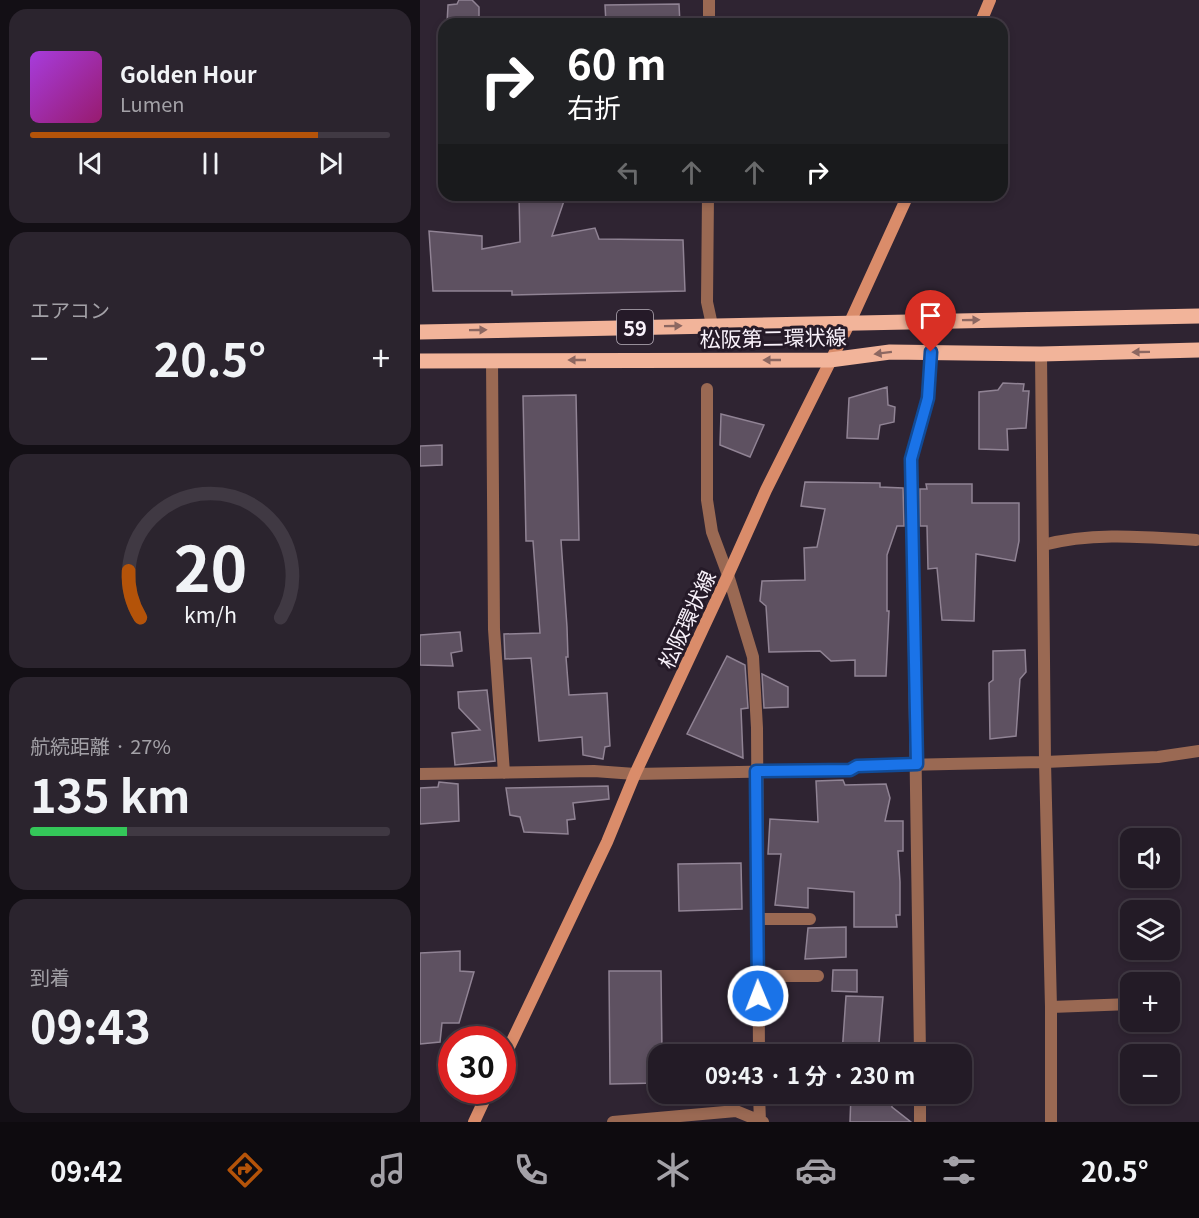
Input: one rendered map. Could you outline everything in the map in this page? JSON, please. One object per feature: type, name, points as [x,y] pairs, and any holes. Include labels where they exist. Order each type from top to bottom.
[{"type":"main road","points":[[982,18],[990,0]]},
{"type":"main road","name":"松阪環状線","points":[[516,1033],[607,842],[635,774],[766,489],[850,322],[905,201]]},
{"type":"main road","name":"松阪第二環状線","points":[[420,332],[1199,316]]},
{"type":"main road","name":"松阪第二環状線","points":[[420,361],[830,360],[890,352],[1041,354],[1199,350]]},
{"type":"main road","points":[[474,1122],[482,1104]]},
{"type":"street","points":[[709,0],[709,18]]},
{"type":"street","points":[[708,201],[707,302],[712,325]]},
{"type":"street","points":[[920,1044],[911,459],[928,398],[931,352]]},
{"type":"street","points":[[1041,354],[1044,762],[1051,1007],[1051,1122]]},
{"type":"street","points":[[492,360],[494,629],[504,773]]},
{"type":"street","points":[[707,389],[707,500],[712,532],[728,575],[753,657],[757,728],[759,1044]]},
{"type":"street","points":[[1043,545],[1061,540],[1122,536],[1196,540]]},
{"type":"street","points":[[420,774],[594,771],[635,774],[850,770],[857,766],[1158,757],[1199,751]]},
{"type":"street","points":[[757,919],[810,919]]},
{"type":"street","points":[[757,976],[818,976]]},
{"type":"street","points":[[1051,1007],[1120,1004]]},
{"type":"street","points":[[613,1122],[736,1112],[761,1122],[760,1104]]},
{"type":"street","points":[[920,1104],[920,1122]]},
{"type":"building","points":[[459,0],[472,0],[479,7],[479,18],[447,18],[448,5],[457,4]]},
{"type":"building","points":[[679,4],[680,18],[606,18],[605,5]]},
{"type":"building","points":[[519,201],[564,201],[552,236],[595,228],[599,239],[683,240],[685,291],[512,295],[512,291],[433,291],[429,231],[482,236],[482,249],[520,242]]},
{"type":"building","points":[[1003,383],[1024,384],[1023,391],[1029,391],[1026,428],[1007,429],[1008,450],[979,449],[979,392],[998,390]]},
{"type":"building","points":[[887,387],[888,405],[895,407],[894,422],[880,425],[878,439],[847,438],[849,398]]},
{"type":"building","points":[[576,395],[579,540],[561,540],[567,627],[568,657],[566,657],[569,695],[607,693],[610,746],[605,747],[603,759],[583,755],[582,737],[539,741],[531,658],[505,659],[504,634],[540,633],[533,541],[526,541],[523,396]]},
{"type":"building","points":[[721,414],[764,425],[750,457],[720,445]]},
{"type":"building","points":[[442,445],[442,465],[420,466],[420,446]]},
{"type":"building","points":[[805,482],[880,483],[880,487],[903,488],[904,526],[897,526],[887,555],[887,611],[889,611],[886,676],[855,676],[855,660],[831,661],[820,651],[769,652],[766,606],[760,601],[762,581],[805,580],[804,548],[817,547],[825,509],[801,506]]},
{"type":"building","points":[[926,484],[972,484],[972,503],[1019,503],[1019,541],[1015,561],[976,554],[974,621],[942,620],[937,568],[928,569],[927,526],[920,526],[920,489],[927,489]]},
{"type":"building","points":[[460,632],[462,651],[451,653],[453,666],[420,665],[420,635]]},
{"type":"building","points":[[1025,650],[1026,672],[1020,679],[1016,736],[990,739],[989,683],[993,680],[993,651]]},
{"type":"building","points":[[727,656],[745,665],[748,708],[741,709],[743,758],[687,734]]},
{"type":"building","points":[[762,674],[788,687],[788,707],[764,708]]},
{"type":"building","points":[[487,690],[495,761],[455,765],[452,733],[480,730],[459,708],[458,692]]},
{"type":"building","points":[[843,780],[845,785],[886,784],[890,798],[885,821],[903,821],[903,851],[898,851],[900,915],[896,915],[897,927],[854,927],[854,892],[808,888],[808,908],[775,905],[781,854],[768,854],[770,819],[818,822],[816,781]]},
{"type":"building","points":[[439,782],[458,784],[459,821],[420,824],[420,788],[438,787]]},
{"type":"building","points":[[608,786],[609,799],[573,803],[575,819],[567,820],[568,834],[524,832],[520,817],[510,815],[506,788]]},
{"type":"building","points":[[741,863],[742,909],[679,911],[678,864]]},
{"type":"building","points":[[846,927],[846,957],[805,959],[808,928]]},
{"type":"building","points":[[460,951],[460,971],[474,972],[459,1023],[442,1023],[442,1026],[438,1026],[438,1042],[420,1044],[420,953]]},
{"type":"building","points":[[833,970],[857,970],[857,992],[832,991]]},
{"type":"building","points":[[609,971],[661,971],[662,1044],[648,1044],[648,1083],[610,1084]]},
{"type":"building","points":[[846,996],[883,997],[879,1044],[843,1044]]},
{"type":"building","points":[[851,1104],[892,1104],[892,1107],[911,1122],[850,1122]]},
{"type":"route","points":[[758,996],[756,771],[850,770],[857,766],[917,764],[911,459],[928,398],[931,352]]}]
